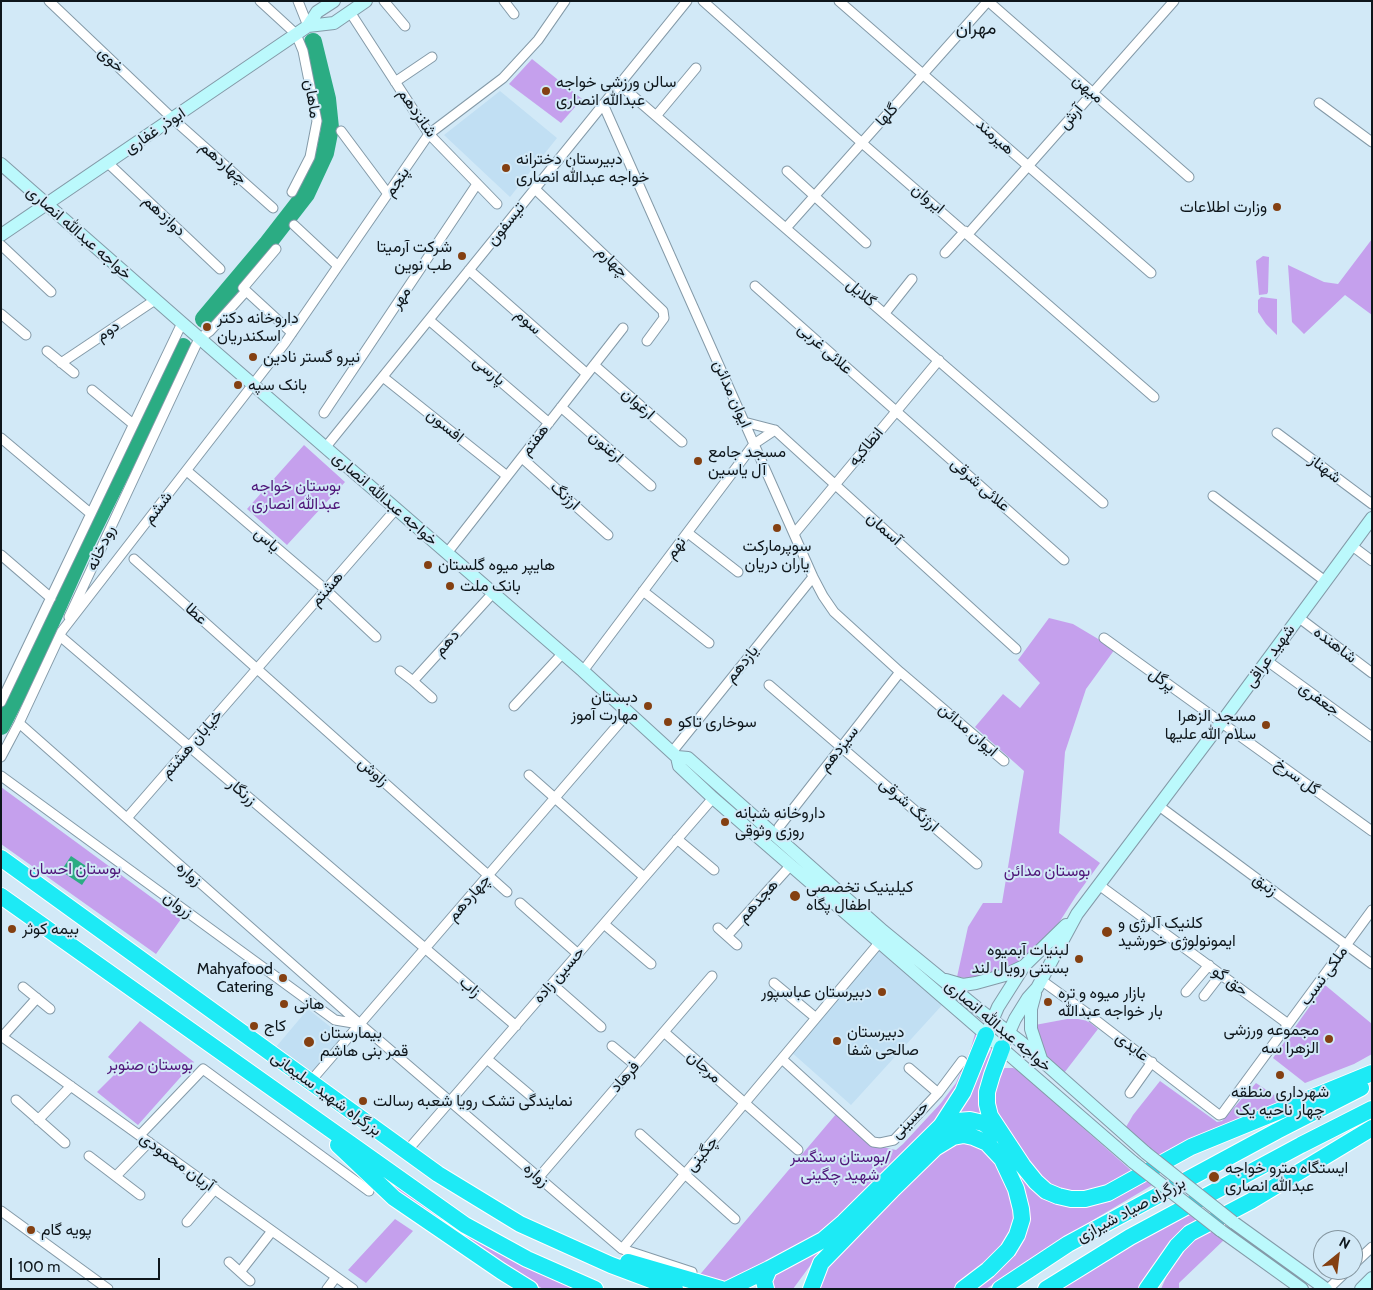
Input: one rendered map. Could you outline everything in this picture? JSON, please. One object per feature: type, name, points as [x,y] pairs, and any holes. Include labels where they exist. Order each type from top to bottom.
[{"type":"highway","name":"بزرگراه شهید سلیمانی","points":[[1,858],[438,1174],[520,1224],[611,1265],[675,1289]]},
{"type":"highway","name":"بزرگراه شهید سلیمانی","points":[[1,896],[465,1225],[527,1259],[595,1289]]},
{"type":"highway","points":[[728,1289],[823,1240],[941,1126],[963,1092],[989,1028]]},
{"type":"highway","points":[[1002,1048],[989,1084],[987,1104],[990,1116],[1023,1166],[1046,1191],[1058,1196],[1085,1199],[1108,1193],[1191,1147],[1372,1073]]},
{"type":"highway","name":"بزرگراه صیاد شیرازی","points":[[1000,1289],[1068,1244],[1372,1082]]},
{"type":"highway","points":[[294,1104],[394,1198],[530,1289]]},
{"type":"highway","name":"بزرگراه صیاد شیرازی","points":[[1046,1289],[1130,1237],[1372,1109]]},
{"type":"highway","points":[[941,1126],[957,1121],[970,1120],[988,1126],[1005,1138]]},
{"type":"highway","points":[[1147,1289],[1177,1246],[1190,1233],[1250,1201],[1372,1128]]},
{"type":"highway","points":[[798,1289],[808,1275],[935,1148],[953,1137],[964,1135],[987,1143],[1002,1159],[1016,1189],[1022,1218],[1017,1235],[1008,1250],[988,1270],[963,1289]]},
{"type":"highway","points":[[419,1215],[493,1278],[509,1289]]},
{"type":"highway","points":[[569,1247],[649,1267],[722,1289]]},
{"type":"highway","points":[[811,1289],[821,1263]]},
{"type":"highway","points":[[1156,1289],[1162,1268]]},
{"type":"highway","points":[[766,1289],[764,1281],[769,1269]]},
{"type":"main road","name":"ابوذر غفاری","points":[[308,26],[334,23],[366,1]]},
{"type":"main road","name":"ابوذر غفاری","points":[[1,235],[308,26],[318,12],[331,2]]},
{"type":"main road","name":"خواجه عبدالله انصاری","points":[[1,164],[154,300],[563,653],[675,754],[688,758],[883,931],[941,979],[989,1028],[1002,1048],[1134,1162],[1220,1230],[1302,1289]]},
{"type":"main road","name":"شهید عراقی","points":[[989,1028],[998,1007],[1024,966],[1077,914],[1372,518]]},
{"type":"main road","name":"خواجه عبدالله انصاری","points":[[675,754],[679,766],[713,798],[879,943],[989,1028],[1009,1033],[1146,1153],[1233,1222],[1327,1289]]},
{"type":"main road","name":"شهید عراقی","points":[[1002,1048],[1028,998],[1039,984],[1077,914]]},
{"type":"main road","points":[[941,979],[964,985],[976,984],[1005,975],[1024,966]]},
{"type":"main road","points":[[1039,984],[1031,1009],[1031,1029],[1042,1062]]},
{"type":"main road","points":[[1249,1251],[1286,1289]]},
{"type":"main road","points":[[1361,1289],[1372,1278]]},
{"type":"street","name":"خوی","points":[[49,1],[172,119]]},
{"type":"street","points":[[260,1],[296,34]]},
{"type":"street","points":[[298,1],[308,26]]},
{"type":"street","points":[[384,1],[405,26]]},
{"type":"street","points":[[504,1],[514,14]]},
{"type":"street","name":"پنجم","points":[[253,385],[292,332],[429,134],[504,78],[538,40],[565,1]]},
{"type":"street","name":"تیسفون","points":[[325,448],[687,1]]},
{"type":"street","name":"ایروان","points":[[703,1],[862,143],[1154,397]]},
{"type":"street","name":"هیرمند","points":[[839,1],[1151,273]]},
{"type":"street","name":"گلها","points":[[786,228],[988,1]]},
{"type":"street","name":"میهن","points":[[988,1],[1189,178]]},
{"type":"street","name":"آرش","points":[[945,253],[1028,166],[1174,1]]},
{"type":"street","name":"شانزدهم","points":[[350,12],[429,134],[497,204]]},
{"type":"street","name":"ماهان","points":[[292,192],[310,157],[317,121],[303,51],[296,34]]},
{"type":"street","points":[[395,82],[432,57]]},
{"type":"street","points":[[656,116],[696,68]]},
{"type":"street","name":"گلایل","points":[[619,84],[1103,503]]},
{"type":"street","name":"ایوان مدائن","points":[[603,104],[813,577],[834,612],[900,672],[1004,761]]},
{"type":"street","points":[[1319,104],[1372,142]]},
{"type":"street","name":"چهاردهم","points":[[172,119],[273,208]]},
{"type":"street","points":[[341,132],[388,194]]},
{"type":"street","name":"دوازدهم","points":[[108,163],[220,269]]},
{"type":"street","points":[[787,170],[866,243]]},
{"type":"street","name":"مهر","points":[[324,413],[478,184]]},
{"type":"street","name":"چهارم","points":[[535,189],[663,311],[664,318],[647,341]]},
{"type":"street","points":[[294,225],[338,266]]},
{"type":"street","points":[[1,245],[51,292]]},
{"type":"street","points":[[199,339],[210,331],[276,249]]},
{"type":"street","name":"سوم","points":[[469,270],[587,374]]},
{"type":"street","points":[[885,313],[912,279]]},
{"type":"street","name":"علائی غربی","points":[[755,286],[896,411]]},
{"type":"street","points":[[244,290],[292,332]]},
{"type":"street","name":"دوم","points":[[61,363],[154,300]]},
{"type":"street","points":[[1,314],[26,335]]},
{"type":"street","name":"پارسی","points":[[428,320],[549,423]]},
{"type":"street","name":"رودخانه","points":[[2,700],[182,323]]},
{"type":"street","name":"هفتم","points":[[447,553],[623,328]]},
{"type":"street","name":"رودخانه","points":[[1,757],[61,634],[199,339]]},
{"type":"street","points":[[47,351],[74,373]]},
{"type":"street","name":"انطاکیه","points":[[794,534],[939,360]]},
{"type":"street","name":"ارغوان","points":[[594,365],[682,442]]},
{"type":"street","name":"افسون","points":[[383,376],[507,476]]},
{"type":"street","name":"ششم","points":[[61,634],[253,385]]},
{"type":"street","points":[[92,390],[133,424]]},
{"type":"street","name":"ارغنون","points":[[561,407],[650,486]]},
{"type":"street","name":"علائی شرقی","points":[[896,411],[1064,560]]},
{"type":"street","name":"آسمان","points":[[744,422],[775,430],[1016,649]]},
{"type":"street","name":"نهم","points":[[583,671],[754,444],[775,430]]},
{"type":"street","name":"شهناز","points":[[1278,433],[1372,504]]},
{"type":"street","points":[[1,438],[90,513]]},
{"type":"street","name":"ارژنگ","points":[[522,458],[608,535]]},
{"type":"street","name":"یاس","points":[[186,471],[326,590],[376,637]]},
{"type":"street","points":[[1213,496],[1325,581]]},
{"type":"street","name":"هشتم","points":[[257,669],[396,509]]},
{"type":"street","points":[[688,532],[738,572]]},
{"type":"street","points":[[1351,546],[1372,561]]},
{"type":"street","points":[[1,555],[51,598]]},
{"type":"street","name":"عطا","points":[[134,559],[257,669]]},
{"type":"street","name":"یازدهم","points":[[675,754],[813,577]]},
{"type":"street","points":[[643,592],[709,643]]},
{"type":"street","name":"دهم","points":[[413,681],[493,593]]},
{"type":"street","name":"شاهنده","points":[[1298,618],[1372,673]]},
{"type":"street","name":"زرنگار","points":[[61,634],[424,949]]},
{"type":"street","name":"پرگل","points":[[1104,638],[1221,723]]},
{"type":"street","points":[[514,706],[563,653]]},
{"type":"street","name":"جعفری","points":[[1266,660],[1372,737]]},
{"type":"street","name":"خیابان هشتم","points":[[127,818],[257,669]]},
{"type":"street","name":"زاوش","points":[[257,669],[507,892]]},
{"type":"street","points":[[400,670],[432,698]]},
{"type":"street","name":"سیزدهم","points":[[779,827],[900,672]]},
{"type":"street","name":"ارژنگ شرقی","points":[[769,685],[977,864]]},
{"type":"street","name":"چهاردهم","points":[[309,1082],[628,713]]},
{"type":"street","name":"زواره","points":[[19,722],[360,1024],[622,1249]]},
{"type":"street","name":"گل سرخ","points":[[1221,723],[1372,831]]},
{"type":"street","name":"زروان","points":[[1,776],[335,1020],[360,1024]]},
{"type":"street","points":[[529,776],[644,877]]},
{"type":"street","name":"حسین زاده","points":[[406,1152],[713,798]]},
{"type":"street","name":"زنبق","points":[[1158,806],[1372,964]]},
{"type":"street","points":[[677,839],[714,870]]},
{"type":"street","name":"هجدهم","points":[[727,936],[790,866]]},
{"type":"street","name":"حق گو","points":[[1099,885],[1288,1024]]},
{"type":"street","points":[[520,903],[578,954]]},
{"type":"street","name":"ملکی نسب","points":[[1222,1114],[1372,910]]},
{"type":"street","points":[[604,924],[652,964]]},
{"type":"street","name":"هجدهم","points":[[718,928],[737,945]]},
{"type":"street","name":"چگینی","points":[[622,1249],[879,943]]},
{"type":"street","name":"زاب","points":[[424,949],[516,1026]]},
{"type":"street","points":[[1186,992],[1209,965]]},
{"type":"street","points":[[1204,996],[1221,974]]},
{"type":"street","name":"فرهاد","points":[[539,1177],[712,976]]},
{"type":"street","points":[[774,983],[816,1018]]},
{"type":"street","points":[[552,984],[600,1028]]},
{"type":"street","name":"عابدی","points":[[1039,984],[1152,1062],[1217,1114],[1222,1114]]},
{"type":"street","points":[[23,987],[50,1009]]},
{"type":"street","points":[[2,1036],[36,998]]},
{"type":"street","name":"مرجان","points":[[664,1032],[798,1150]]},
{"type":"street","name":"آریان محمودی","points":[[2,1036],[353,1289]]},
{"type":"street","points":[[612,1046],[635,1066]]},
{"type":"street","points":[[487,1059],[531,1096]]},
{"type":"street","name":"حسینی","points":[[782,1059],[873,1142],[887,1143],[894,1140],[938,1092],[909,1068]]},
{"type":"street","points":[[938,1092],[962,1061]]},
{"type":"street","points":[[1130,1093],[1152,1062]]},
{"type":"street","points":[[140,1136],[203,1069],[369,1192]]},
{"type":"street","points":[[38,1120],[71,1086]]},
{"type":"street","points":[[16,1100],[65,1143]]},
{"type":"street","points":[[640,1134],[735,1219]]},
{"type":"street","points":[[116,1176],[149,1142]]},
{"type":"street","points":[[89,1156],[140,1195]]},
{"type":"street","points":[[187,1222],[215,1189]]},
{"type":"street","points":[[1,1211],[108,1289]]},
{"type":"street","points":[[240,1272],[272,1231]]},
{"type":"street","points":[[622,1249],[692,1272]]},
{"type":"street","points":[[229,1262],[250,1280]]},
{"type":"street","points":[[327,1289],[336,1277]]},
{"type":"street","points":[[1327,1289],[1337,1280]]},
{"type":"shaded area","name":"دبیرستان دخترانه خواجه عبدالله انصاری","points":[[500,91],[557,138],[510,197],[444,135]]},
{"type":"shaded area","points":[[71,856],[92,870],[82,885],[61,871]]},
{"type":"shaded area","points":[[881,947],[944,1003],[851,1105],[790,1051]]},
{"type":"shaded area","name":"بیمارستان قمر بنی هاشم","points":[[308,1009],[343,1037],[311,1076],[276,1047]]},
{"type":"green space","name":"سالن ورزشی خواجه عبدالله انصاری","points":[[532,59],[582,99],[561,123],[509,84]]},
{"type":"green space","points":[[1372,239],[1372,315],[1345,295],[1304,334],[1292,322],[1288,265],[1324,282],[1338,284]]},
{"type":"green space","points":[[1263,256],[1269,257],[1268,292],[1267,294],[1259,295],[1256,261]]},
{"type":"green space","points":[[1261,297],[1277,299],[1277,335],[1258,312],[1258,300]]},
{"type":"green space","name":"بوستان خواجه عبدالله انصاری","points":[[304,445],[345,482],[287,545],[247,509]]},
{"type":"green space","name":"بوستان مدائن","points":[[1049,618],[1073,624],[1115,649],[1086,689],[1065,752],[1059,833],[1100,863],[1053,932],[1021,964],[976,979],[957,977],[968,927],[983,903],[1002,903],[1024,771],[975,727],[1003,694],[1020,708],[1040,683],[1018,660]]},
{"type":"green space","name":"بوستان احسان","points":[[1,787],[181,919],[156,954],[1,844]]},
{"type":"green space","name":"مجموعه ورزشی الزهرا سه","points":[[1325,985],[1372,1024],[1372,1054],[1354,1064],[1305,1083],[1273,1058]]},
{"type":"green space","points":[[1067,1019],[1088,1021],[1098,1029],[1064,1073],[1047,1058],[1035,1025]]},
{"type":"green space","name":"بوستان صنوبر","points":[[140,1021],[194,1062],[138,1125],[97,1092],[121,1068],[108,1057]]},
{"type":"green space","name":"بوستان سنگسر/ شهید چگینی","points":[[977,1027],[980,1028],[949,1107],[834,1225],[728,1285],[697,1278],[837,1113],[869,1143],[896,1150],[903,1144],[941,1103],[956,1083],[970,1051]]},
{"type":"green space","points":[[991,1049],[993,1049],[986,1116],[956,1114]]},
{"type":"green space","points":[[1005,1068],[1018,1070],[1134,1173],[1104,1189],[1071,1194],[1045,1184],[997,1120],[992,1082],[999,1071]]},
{"type":"green space","points":[[1160,1081],[1217,1122],[1222,1121],[1256,1083],[1286,1103],[1160,1157],[1126,1127],[1133,1115]]},
{"type":"green space","points":[[952,1127],[988,1130],[1054,1198],[1145,1176],[1154,1184],[1061,1239],[986,1289],[970,1289],[1019,1239],[1017,1180],[963,1130],[815,1259],[793,1289],[769,1289],[768,1281]]},
{"type":"green space","points":[[969,1140],[998,1161],[1016,1204],[1012,1237],[956,1289],[815,1289],[821,1275],[886,1202],[950,1144]]},
{"type":"green space","points":[[385,1176],[582,1289],[543,1289],[460,1237],[381,1180]]},
{"type":"green space","points":[[1188,1211],[1200,1221],[1143,1289],[1060,1289]]},
{"type":"green space","points":[[395,1219],[413,1231],[366,1283],[348,1270]]},
{"type":"green space","points":[[1207,1226],[1225,1239],[1179,1283],[1179,1289],[1161,1289],[1174,1259]]},
{"type":"waterway","points":[[204,319],[268,243],[306,194],[325,153],[330,128],[327,99],[313,42]]},
{"type":"waterway","points":[[1,726],[27,675],[84,547],[183,347]]},
{"type":"place","name":"سالن ورزشی خواجه عبدالله انصاری","points":[[546,91]]},
{"type":"place","name":"دبیرستان دخترانه خواجه عبدالله انصاری","points":[[506,168]]},
{"type":"place","name":"وزارت اطلاعات","points":[[1277,207]]},
{"type":"place","name":"شرکت آرمیتا طب نوین","points":[[462,256]]},
{"type":"place","name":"داروخانه دکتر اسکندریان","points":[[207,327]]},
{"type":"place","name":"نیرو گستر نادین","points":[[253,357]]},
{"type":"place","name":"بانک سپه","points":[[238,385]]},
{"type":"place","name":"مسجد جامع آل یاسین","points":[[698,461]]},
{"type":"place","name":"سوپرمارکت یاران دریان","points":[[777,528]]},
{"type":"place","name":"هایپر میوه گلستان","points":[[428,565]]},
{"type":"place","name":"بانک ملت","points":[[450,586]]},
{"type":"place","name":"دبستان مهارت آموز","points":[[648,706]]},
{"type":"place","name":"سوخاری تاکو","points":[[668,722]]},
{"type":"place","name":"مسجد الزهرا سلام الله علیها","points":[[1266,725]]},
{"type":"place","name":"داروخانه شبانه روزی وثوقی","points":[[725,822]]},
{"type":"place","name":"کیلینیک تخصصی اطفال پگاه","points":[[795,896]]},
{"type":"place","name":"بیمه کوثر","points":[[12,929]]},
{"type":"place","name":"کلنیک آلرژی و ایمونولوژی خورشید","points":[[1107,932]]},
{"type":"place","name":"لبنیات آبمیوه بستنی رویال لند","points":[[1079,959]]},
{"type":"place","name":"Mahyafood Catering","points":[[283,978]]},
{"type":"place","name":"دبیرستان عباسپور","points":[[882,992]]},
{"type":"place","name":"بازار میوه و تره بار خواجه عبدالله","points":[[1048,1002]]},
{"type":"place","name":"هانی","points":[[284,1004]]},
{"type":"place","name":"کاج","points":[[254,1026]]},
{"type":"place","name":"مجموعه ورزشی الزهرا سه","points":[[1329,1039]]},
{"type":"place","name":"دبیرستان صالحی شفا","points":[[837,1041]]},
{"type":"place","name":"بیمارستان قمر بنی هاشم","points":[[309,1042]]},
{"type":"place","name":"شهرداری منطقه چهار ناحیه یک","points":[[1280,1075]]},
{"type":"place","name":"نمایندگی تشک رویا شعبه رسالت","points":[[363,1101]]},
{"type":"place","name":"ایستگاه مترو خواجه عبدالله انصاری","points":[[1214,1177]]},
{"type":"place","name":"پویه گام","points":[[31,1230]]},
{"type":"district","name":"مهران","points":[[976,29]]}]
